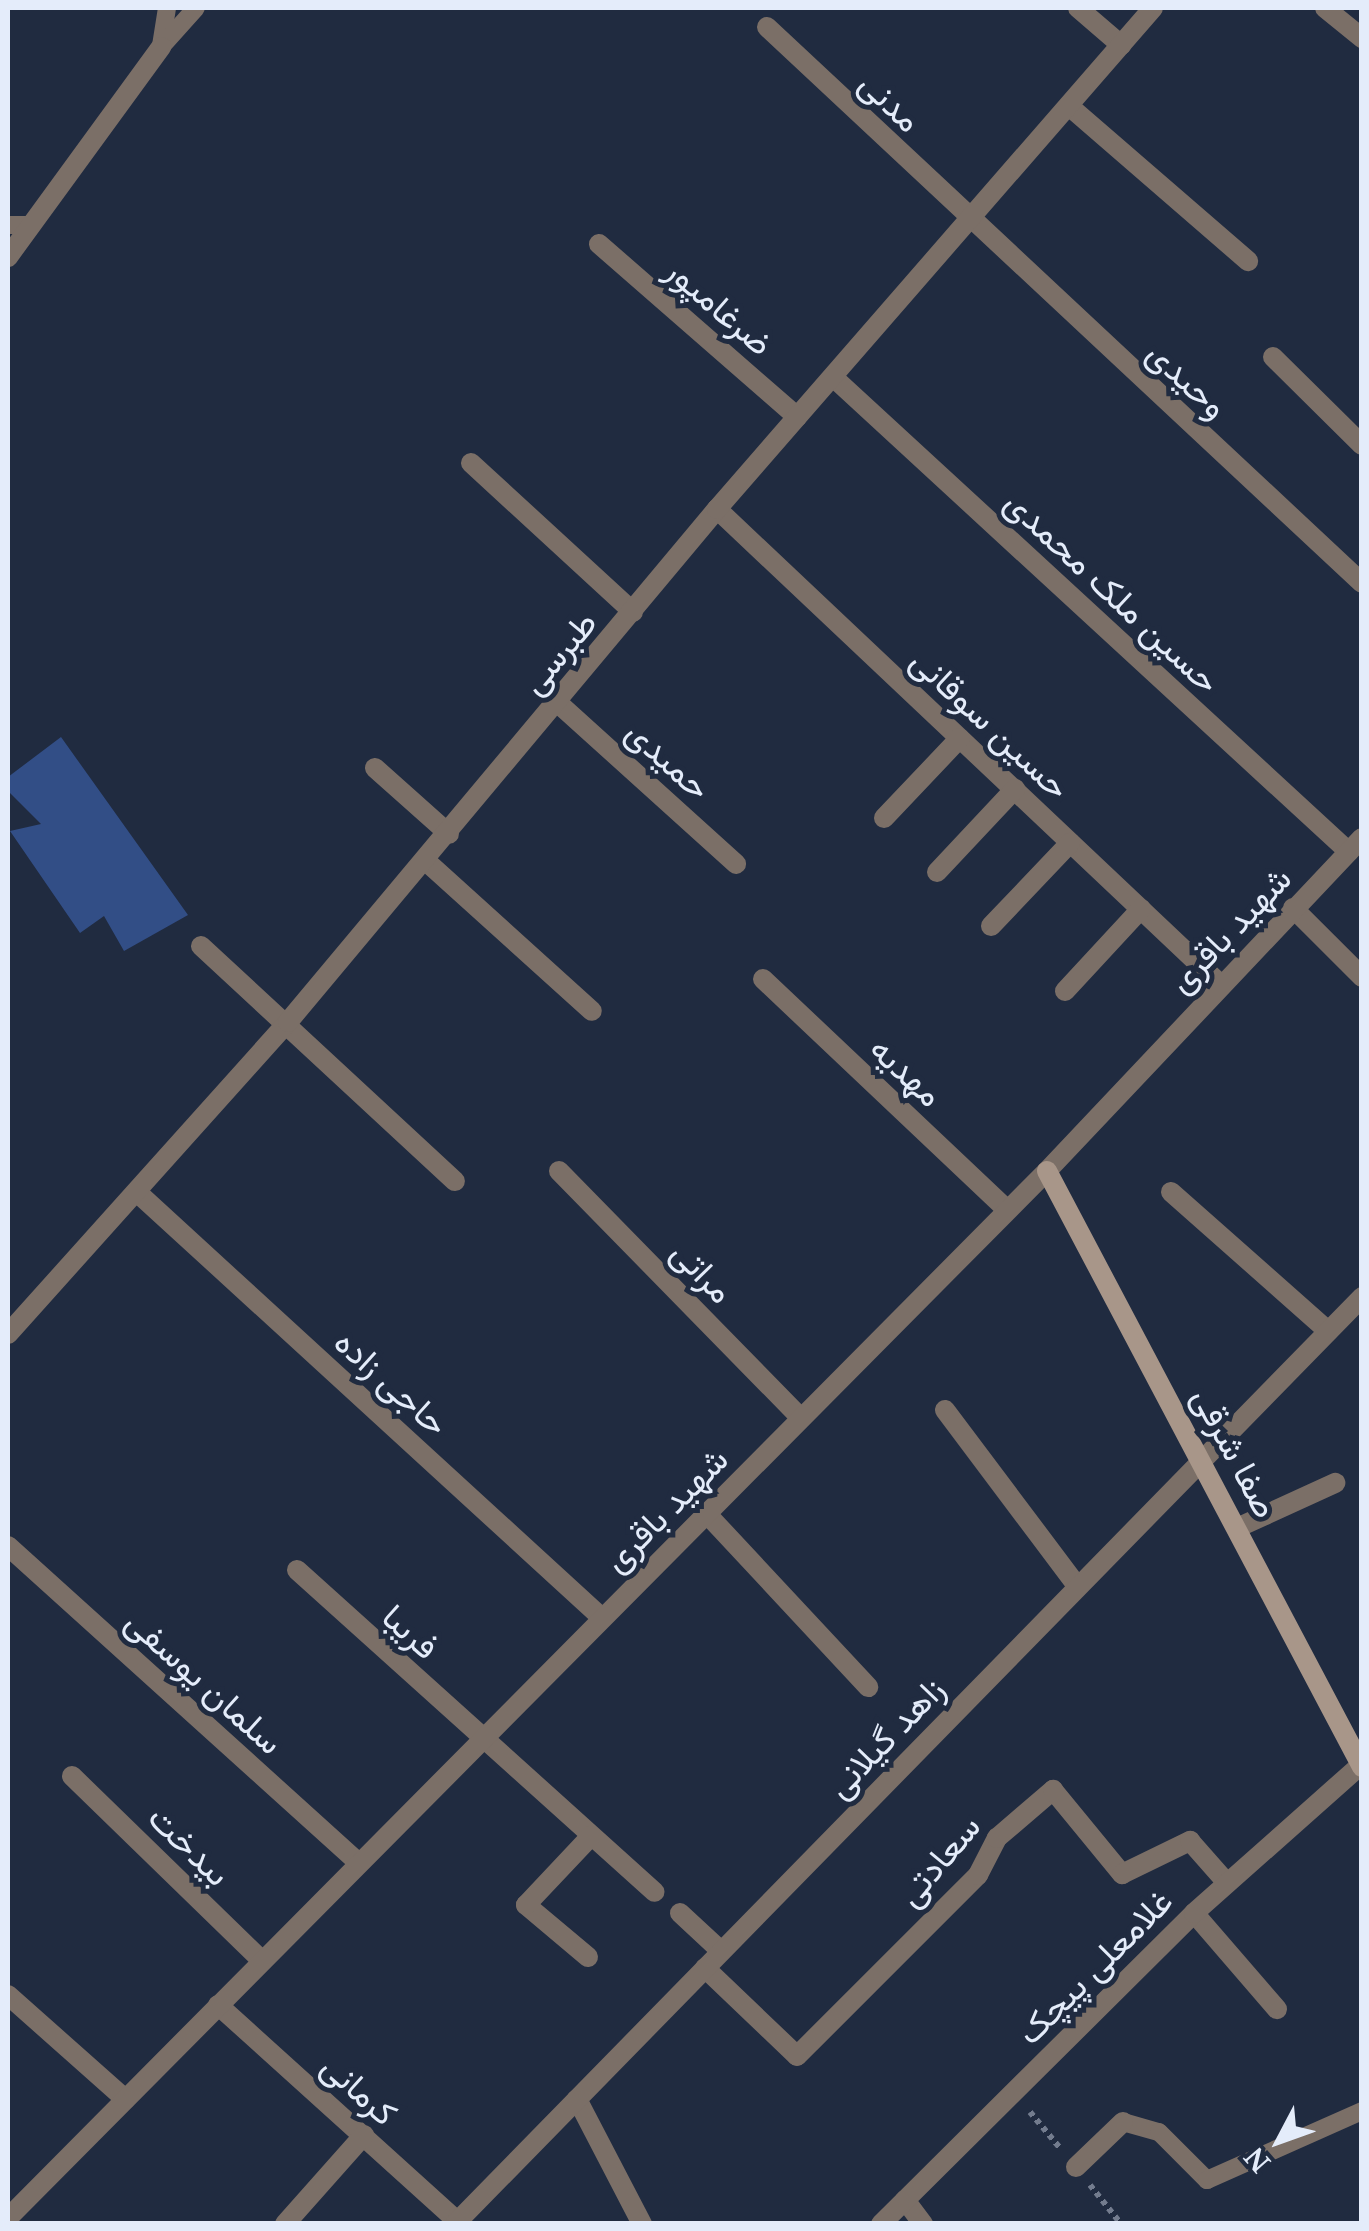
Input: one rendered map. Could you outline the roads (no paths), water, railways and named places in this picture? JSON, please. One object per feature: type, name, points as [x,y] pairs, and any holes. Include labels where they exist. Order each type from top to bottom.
[{"type":"main road","name":"صفا شرقی","points":[[1046,1171],[1204,1458],[1361,1765]]},
{"type":"street","points":[[1078,8],[1121,45]]},
{"type":"street","name":"طبرسی","points":[[8,1334],[138,1194],[288,1022],[426,862],[717,509],[1153,8]]},
{"type":"street","points":[[1325,8],[1362,38]]},
{"type":"street","name":"مدنی","points":[[767,26],[970,222]]},
{"type":"street","points":[[8,257],[160,48]]},
{"type":"street","points":[[1068,106],[1248,262]]},
{"type":"street","name":"وحیدی","points":[[970,222],[1362,583]]},
{"type":"street","name":"ضرغامپور","points":[[600,244],[797,417]]},
{"type":"street","points":[[1273,357],[1362,445]]},
{"type":"street","name":"حسین ملک محمدی","points":[[833,377],[1355,845]]},
{"type":"street","points":[[471,462],[633,612]]},
{"type":"street","name":"حسین سوقانی","points":[[717,509],[1220,984]]},
{"type":"street","name":"حمیدی","points":[[558,703],[736,864]]},
{"type":"street","points":[[884,818],[960,738]]},
{"type":"street","points":[[375,768],[448,834]]},
{"type":"street","points":[[937,872],[1014,789]]},
{"type":"street","points":[[991,926],[1070,843]]},
{"type":"street","name":"شهید باقری","points":[[12,2206],[218,2006],[1008,1210],[1355,845]]},
{"type":"street","points":[[426,862],[592,1011]]},
{"type":"street","points":[[1293,908],[1362,977]]},
{"type":"street","points":[[1065,991],[1141,909]]},
{"type":"street","points":[[201,946],[288,1022],[455,1181]]},
{"type":"street","name":"مهدیه","points":[[763,979],[1008,1210]]},
{"type":"street","name":"مراتی","points":[[559,1170],[802,1418]]},
{"type":"street","points":[[1171,1192],[1328,1331]]},
{"type":"street","name":"حاجی زاده","points":[[138,1194],[602,1618]]},
{"type":"street","name":"زاهد گیلانی","points":[[456,2222],[1362,1296]]},
{"type":"street","points":[[945,1410],[1078,1587]]},
{"type":"street","points":[[1239,1527],[1335,1483]]},
{"type":"street","points":[[706,1514],[868,1687]]},
{"type":"street","name":"سلمان یوسفی","points":[[8,1546],[359,1863]]},
{"type":"street","name":"فریبا","points":[[297,1570],[654,1892]]},
{"type":"street","name":"غلامعلی پیچک","points":[[881,2224],[1194,1912],[1361,1765]]},
{"type":"street","name":"بیدخت","points":[[72,1776],[262,1961]]},
{"type":"street","name":"سعادتی","points":[[705,1968],[797,2056],[978,1875],[996,1838],[1053,1790],[1122,1874],[1190,1841],[1227,1883]]},
{"type":"street","points":[[588,1957],[526,1904],[591,1836]]},
{"type":"street","points":[[1194,1912],[1277,2008]]},
{"type":"street","points":[[680,1913],[721,1951]]},
{"type":"street","points":[[8,1994],[125,2099]]},
{"type":"street","name":"کرمانی","points":[[218,2006],[456,2222]]},
{"type":"street","points":[[577,2099],[642,2224]]},
{"type":"street","points":[[1076,2166],[1123,2122]]},
{"type":"street","points":[[286,2224],[364,2135]]},
{"type":"street","points":[[905,2200],[923,2224]]},
{"type":"lane","points":[[160,48],[167,8]]},
{"type":"lane","points":[[160,48],[196,8]]},
{"type":"lane","points":[[8,225],[31,225]]},
{"type":"lane","points":[[1123,2122],[1159,2132],[1206,2180],[1362,2111]]}]
